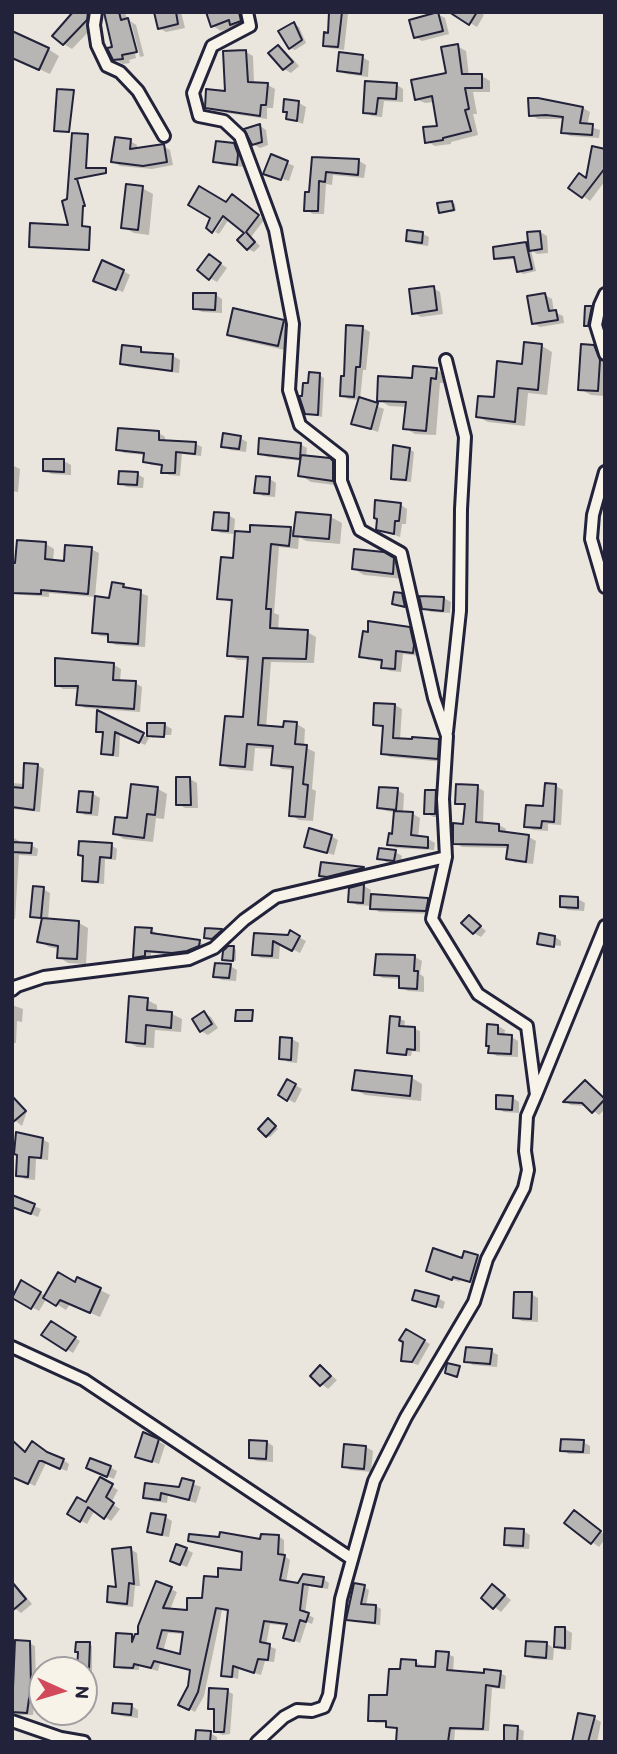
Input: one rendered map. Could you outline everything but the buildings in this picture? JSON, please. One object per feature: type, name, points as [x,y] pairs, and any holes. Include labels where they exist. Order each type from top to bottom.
[{"type":"street","points":[[96,12],[94,25],[97,45],[107,66],[120,72],[138,91],[164,136]]},
{"type":"street","points":[[247,12],[250,26],[212,46],[192,93],[199,116],[224,121],[240,136],[275,230],[293,324],[289,390],[300,425],[341,457],[341,481],[360,530],[401,553],[434,698],[447,736]]},
{"type":"street","points":[[605,294],[596,325],[605,354]]},
{"type":"street","points":[[446,360],[465,437],[460,611],[443,799],[446,857],[432,919],[478,994],[527,1026],[536,1095]]},
{"type":"street","points":[[605,472],[593,515],[591,539],[605,587]]},
{"type":"street","points":[[12,990],[44,977],[189,959],[214,948],[244,919],[276,897],[446,857]]},
{"type":"street","points":[[257,1742],[284,1717],[297,1710],[313,1711],[324,1707],[329,1695],[341,1600],[374,1481],[406,1417],[474,1302],[487,1259],[524,1188],[528,1170],[525,1151],[527,1116],[605,926]]},
{"type":"street","points":[[12,1347],[84,1380],[352,1559]]},
{"type":"street","points":[[12,1721],[61,1738],[84,1742]]}]
